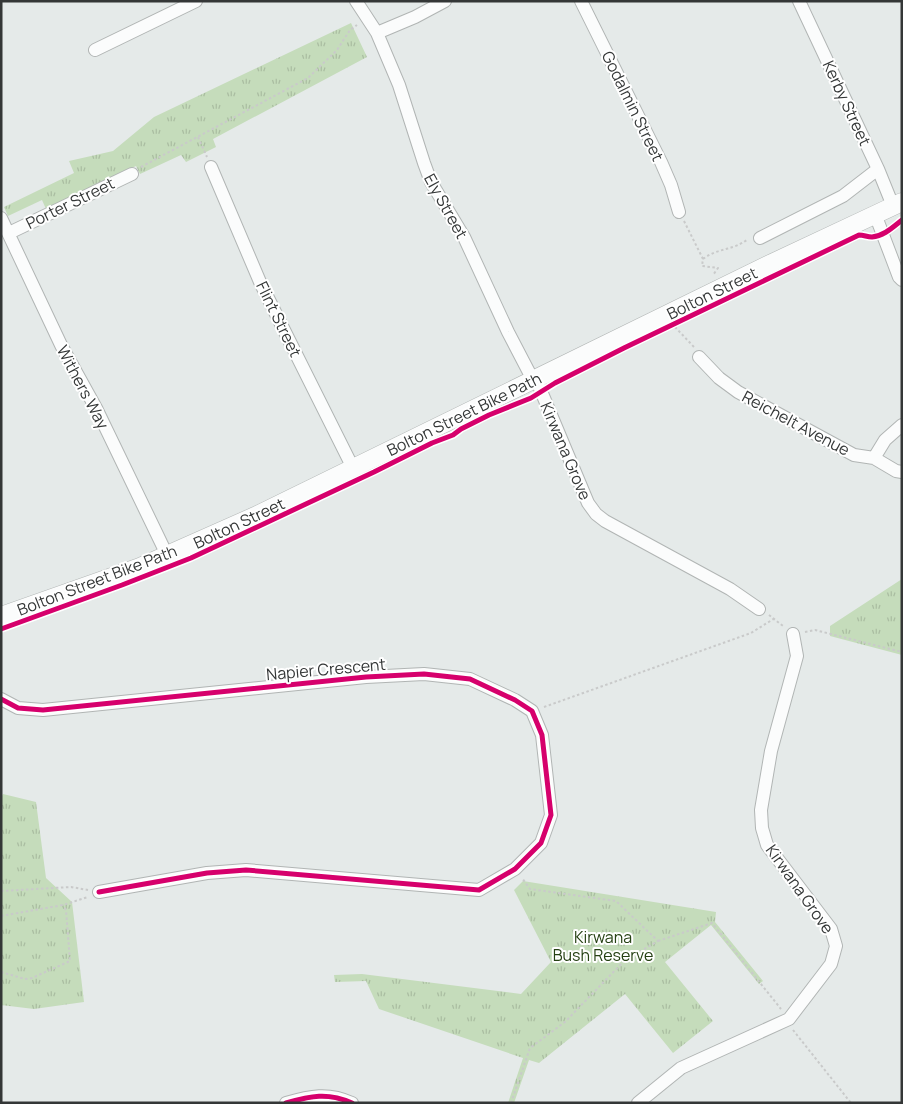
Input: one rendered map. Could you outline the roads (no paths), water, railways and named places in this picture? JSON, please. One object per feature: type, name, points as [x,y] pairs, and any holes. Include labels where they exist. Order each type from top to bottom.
[{"type":"main road","name":"Bolton Street","points":[[1,616],[110,578],[255,516],[774,262],[897,204]]},
{"type":"street","points":[[95,50],[196,1]]},
{"type":"street","name":"Ely Street","points":[[356,1],[377,33],[399,86],[431,182],[464,237],[508,332],[534,380]]},
{"type":"street","points":[[377,33],[445,1]]},
{"type":"street","name":"Godalmin Street","points":[[581,1],[661,162],[671,185],[679,212]]},
{"type":"street","name":"Kerby Street","points":[[799,1],[878,169],[897,204]]},
{"type":"street","name":"Flint Street","points":[[211,167],[260,282],[353,468]]},
{"type":"street","points":[[760,238],[843,196],[878,169]]},
{"type":"street","name":"Porter Street","points":[[9,233],[132,174]]},
{"type":"street","points":[[875,214],[899,277],[902,280]]},
{"type":"street","name":"Withers Way","points":[[1,218],[61,345],[96,410],[167,555]]},
{"type":"street","name":"Reichelt Avenue","points":[[699,357],[719,378],[738,392],[854,454],[874,458],[896,471],[902,472]]},
{"type":"street","name":"Kirwana Grove","points":[[534,380],[588,503],[596,514],[605,521],[730,589],[759,609]]},
{"type":"street","points":[[874,458],[885,440],[902,425]]},
{"type":"street","name":"Kirwana Grove","points":[[638,1103],[681,1068],[789,1019],[832,964],[836,946],[831,929],[767,845],[762,828],[762,810],[771,751],[797,656],[793,634]]},
{"type":"street","name":"Napier Crescent","points":[[1,699],[18,708],[43,710],[366,677],[424,674],[470,680],[515,700],[532,711],[542,735],[551,814],[541,843],[515,869],[479,890],[246,870],[206,873],[100,892]]},
{"type":"street","points":[[286,1103],[312,1096],[340,1097],[352,1103]]},
{"type":"park label","name":"Kirwana Bush Reserve","points":[[603,946]]}]
